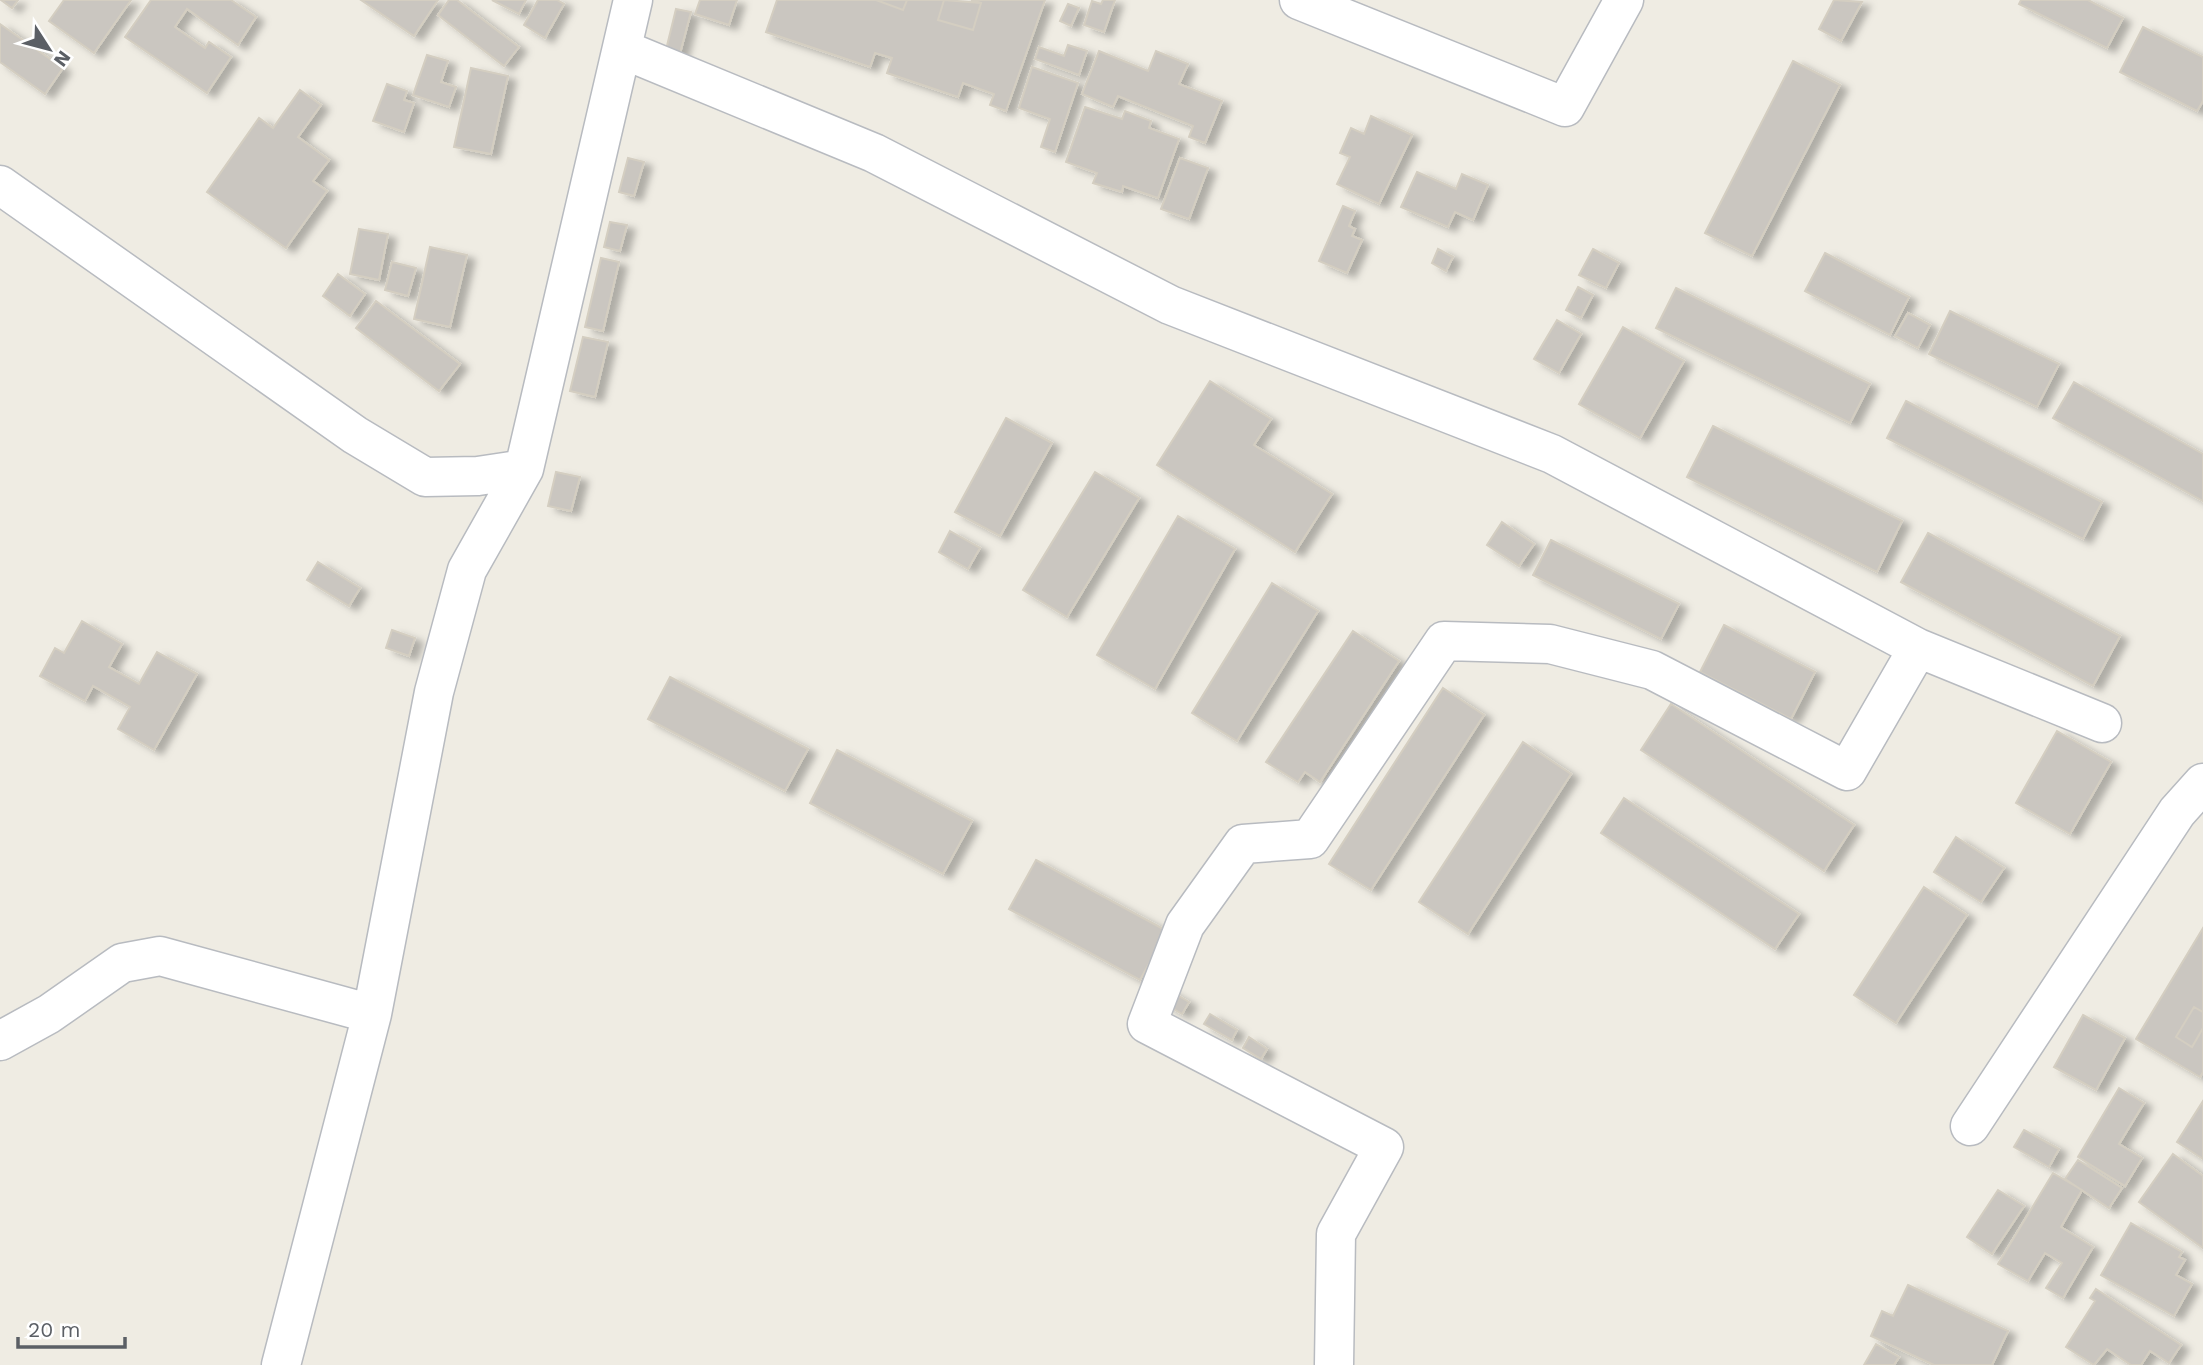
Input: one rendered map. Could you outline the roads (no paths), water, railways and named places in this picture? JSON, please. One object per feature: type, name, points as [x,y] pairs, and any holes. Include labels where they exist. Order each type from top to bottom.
[{"type":"street","points":[[281,1365],[372,1014],[434,692],[467,570],[524,469],[633,0]]},
{"type":"street","points":[[1299,0],[1564,107],[1624,0]]},
{"type":"street","points":[[622,49],[874,153],[1171,305],[1552,454],[1918,648],[2102,723]]},
{"type":"street","points":[[0,185],[355,435],[425,477],[478,476],[524,469]]},
{"type":"street","points":[[1334,1365],[1336,1234],[1384,1147],[1147,1024],[1185,925],[1243,844],[1310,839],[1444,641],[1550,644],[1652,670],[1847,771],[1918,648]]},
{"type":"street","points":[[1970,1126],[2177,812],[2203,783]]},
{"type":"street","points":[[0,1041],[49,1014],[122,963],[160,956],[372,1014]]}]
